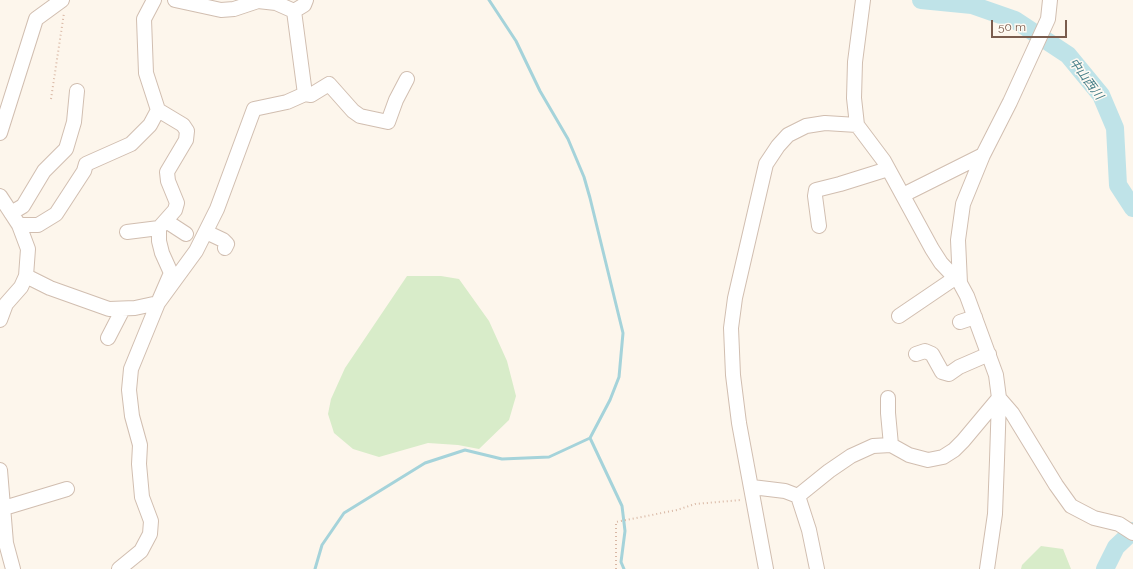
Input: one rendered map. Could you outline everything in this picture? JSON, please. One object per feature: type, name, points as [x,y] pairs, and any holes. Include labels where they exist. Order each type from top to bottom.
[{"type":"street","points":[[119,569],[141,551],[150,534],[151,520],[142,497],[139,464],[140,445],[132,416],[129,390],[131,369],[171,273],[162,253],[159,241],[162,224],[175,210],[177,203],[168,181],[167,172],[186,140],[187,131],[182,125],[158,110],[146,73],[144,19],[154,0]]},
{"type":"street","points":[[175,0],[192,2],[221,10],[234,9],[258,1],[276,3],[294,11]]},
{"type":"street","points":[[294,11],[304,5],[306,0]]},
{"type":"street","points":[[957,280],[958,240],[963,204],[983,155],[1048,19],[1050,0]]},
{"type":"street","points":[[862,3],[854,98],[857,125],[888,168],[941,264],[957,280],[967,296],[996,375],[999,398],[995,514],[987,569]]},
{"type":"street","points":[[0,133],[36,19],[64,4]]},
{"type":"street","points":[[294,11],[305,94]]},
{"type":"street","points":[[26,276],[50,288],[109,309],[135,308],[158,303],[196,251],[206,232],[217,209],[254,109],[287,102],[305,94],[311,95],[329,84],[353,111],[360,116],[388,122],[396,100],[407,79]]},
{"type":"street","points":[[6,212],[23,206],[44,171],[66,149],[74,122],[77,90]]},
{"type":"street","points":[[19,225],[38,225],[56,214],[84,171],[86,164],[131,144],[150,125],[158,110]]},
{"type":"street","points":[[766,569],[753,493],[748,476],[733,375],[731,328],[735,298],[766,164],[778,146],[788,135],[806,126],[825,123],[857,125]]},
{"type":"street","points":[[903,195],[983,155]]},
{"type":"street","points":[[819,226],[815,196],[816,190],[840,184],[888,168]]},
{"type":"street","points":[[0,196],[6,212],[19,225],[28,249],[26,276],[21,287],[6,304],[0,320]]},
{"type":"street","points":[[127,232],[162,224],[186,234]]},
{"type":"street","points":[[206,232],[223,240],[227,244],[225,248]]},
{"type":"street","points":[[899,316],[957,280]]},
{"type":"street","points":[[108,338],[123,308]]},
{"type":"street","points":[[960,322],[975,317]]},
{"type":"street","points":[[916,354],[925,351],[932,354],[942,372],[949,378],[959,367],[989,354]]},
{"type":"street","points":[[888,398],[891,445]]},
{"type":"street","points":[[798,496],[829,470],[851,456],[873,446],[891,445],[909,455],[928,460],[943,457],[954,450],[963,441],[999,398]]},
{"type":"street","points":[[999,398],[1012,413],[1056,485],[1071,506],[1094,518],[1120,524],[1133,533]]},
{"type":"street","points":[[0,470],[6,543],[13,569]]},
{"type":"street","points":[[4,508],[67,489]]},
{"type":"street","points":[[753,493],[785,491],[798,496]]},
{"type":"street","points":[[798,496],[809,530],[817,569]]},
{"type":"path","points":[[51,99],[64,4]]},
{"type":"path","points":[[616,569],[617,521],[677,510],[695,504],[753,493]]},
{"type":"green space","points":[[407,276],[441,276],[459,279],[489,321],[507,361],[516,396],[509,420],[479,449],[458,445],[428,443],[379,457],[353,449],[334,433],[328,414],[331,399],[345,368]]},
{"type":"green space","points":[[1041,546],[1063,549],[1071,569],[1021,569],[1022,565]]},
{"type":"waterway","points":[[315,569],[322,545],[344,513],[425,463],[465,450],[502,459],[549,457],[590,438],[610,400],[619,377],[623,333],[584,177],[568,139],[540,91],[516,41],[489,0]]},
{"type":"waterway","name":"中山西川","points":[[921,0],[972,5],[1015,20],[1068,55],[1101,95],[1115,128],[1118,185],[1133,208]]},
{"type":"waterway","points":[[590,438],[622,506],[625,531],[621,562],[624,569]]},
{"type":"waterway","name":"中山西川","points":[[1105,569],[1116,547],[1133,531]]}]
